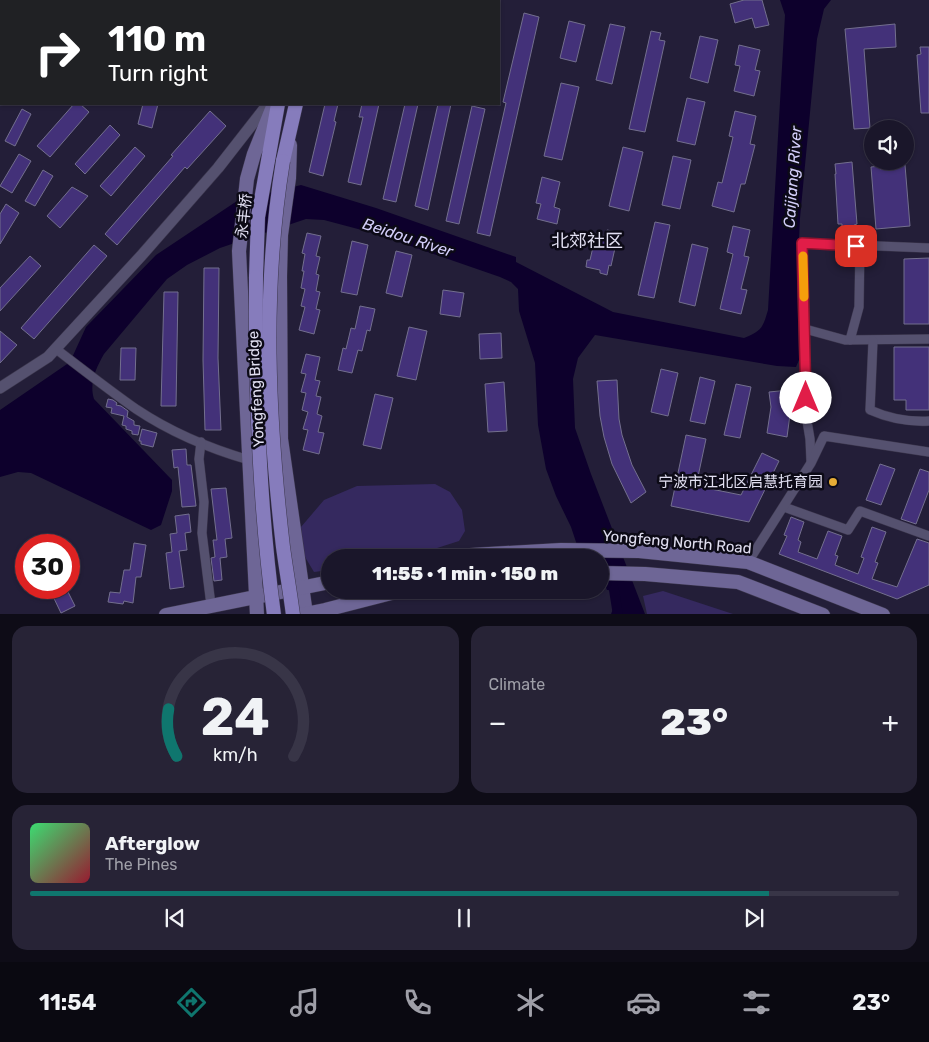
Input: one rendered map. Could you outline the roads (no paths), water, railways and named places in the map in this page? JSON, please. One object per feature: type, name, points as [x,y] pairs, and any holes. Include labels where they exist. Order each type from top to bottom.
[{"type":"main road","name":"Yongfeng Bridge","points":[[274,614],[267,561],[255,350],[258,217],[276,105]]},
{"type":"main road","points":[[257,614],[239,250],[247,180],[254,154],[276,105]]},
{"type":"main road","name":"Yongfeng Bridge","points":[[293,614],[284,550],[270,393],[268,330],[270,271],[276,204],[283,161],[296,105]]},
{"type":"main road","points":[[291,131],[289,178],[282,235],[281,439],[306,614]]},
{"type":"main road","name":"Yongfeng North Road","points":[[609,551],[639,552],[748,562],[883,614]]},
{"type":"main road","points":[[609,573],[645,574],[738,582],[822,614]]},
{"type":"main road","points":[[166,614],[321,584]]},
{"type":"main road","points":[[300,614],[367,599]]},
{"type":"street","points":[[0,388],[56,349],[211,176],[267,105]]},
{"type":"street","points":[[811,462],[806,415],[802,243],[929,248]]},
{"type":"street","points":[[850,340],[860,307],[860,246]]},
{"type":"street","points":[[805,329],[850,340],[929,339]]},
{"type":"street","points":[[873,341],[870,410],[879,414],[916,422],[929,421]]},
{"type":"street","points":[[56,349],[137,409],[227,454],[249,460]]},
{"type":"street","points":[[748,562],[811,462],[824,436],[929,452]]},
{"type":"street","points":[[201,442],[199,459],[204,502],[202,532],[211,605]]},
{"type":"street","points":[[784,506],[848,530],[860,511],[929,536]]},
{"type":"water","name":"Caijiang River","points":[[780,0],[831,0],[824,9],[817,39],[800,218],[797,284],[799,360],[796,367],[777,366],[595,335],[578,358],[573,379],[575,428],[645,614],[611,614],[618,597],[617,590],[609,590],[609,549],[578,549],[571,527],[556,496],[546,469],[538,425],[535,363],[519,311],[518,289],[511,282],[500,277],[373,233],[324,220],[306,219],[220,248],[187,265],[167,279],[101,359],[93,381],[94,399],[172,480],[172,491],[161,525],[151,530],[31,473],[18,472],[0,477],[0,410],[70,362],[86,327],[156,255],[237,201],[301,185],[376,208],[516,257],[516,262],[613,312],[744,338],[755,333],[761,328],[768,310],[785,15]]},
{"type":"waterway","name":"Beidou River","points":[[609,577],[614,590],[618,614]]},
{"type":"place","name":"宁波市江北区启慧托育园","points":[[833,482]]},
{"type":"district","name":"北郊社区","points":[[587,241]]}]
